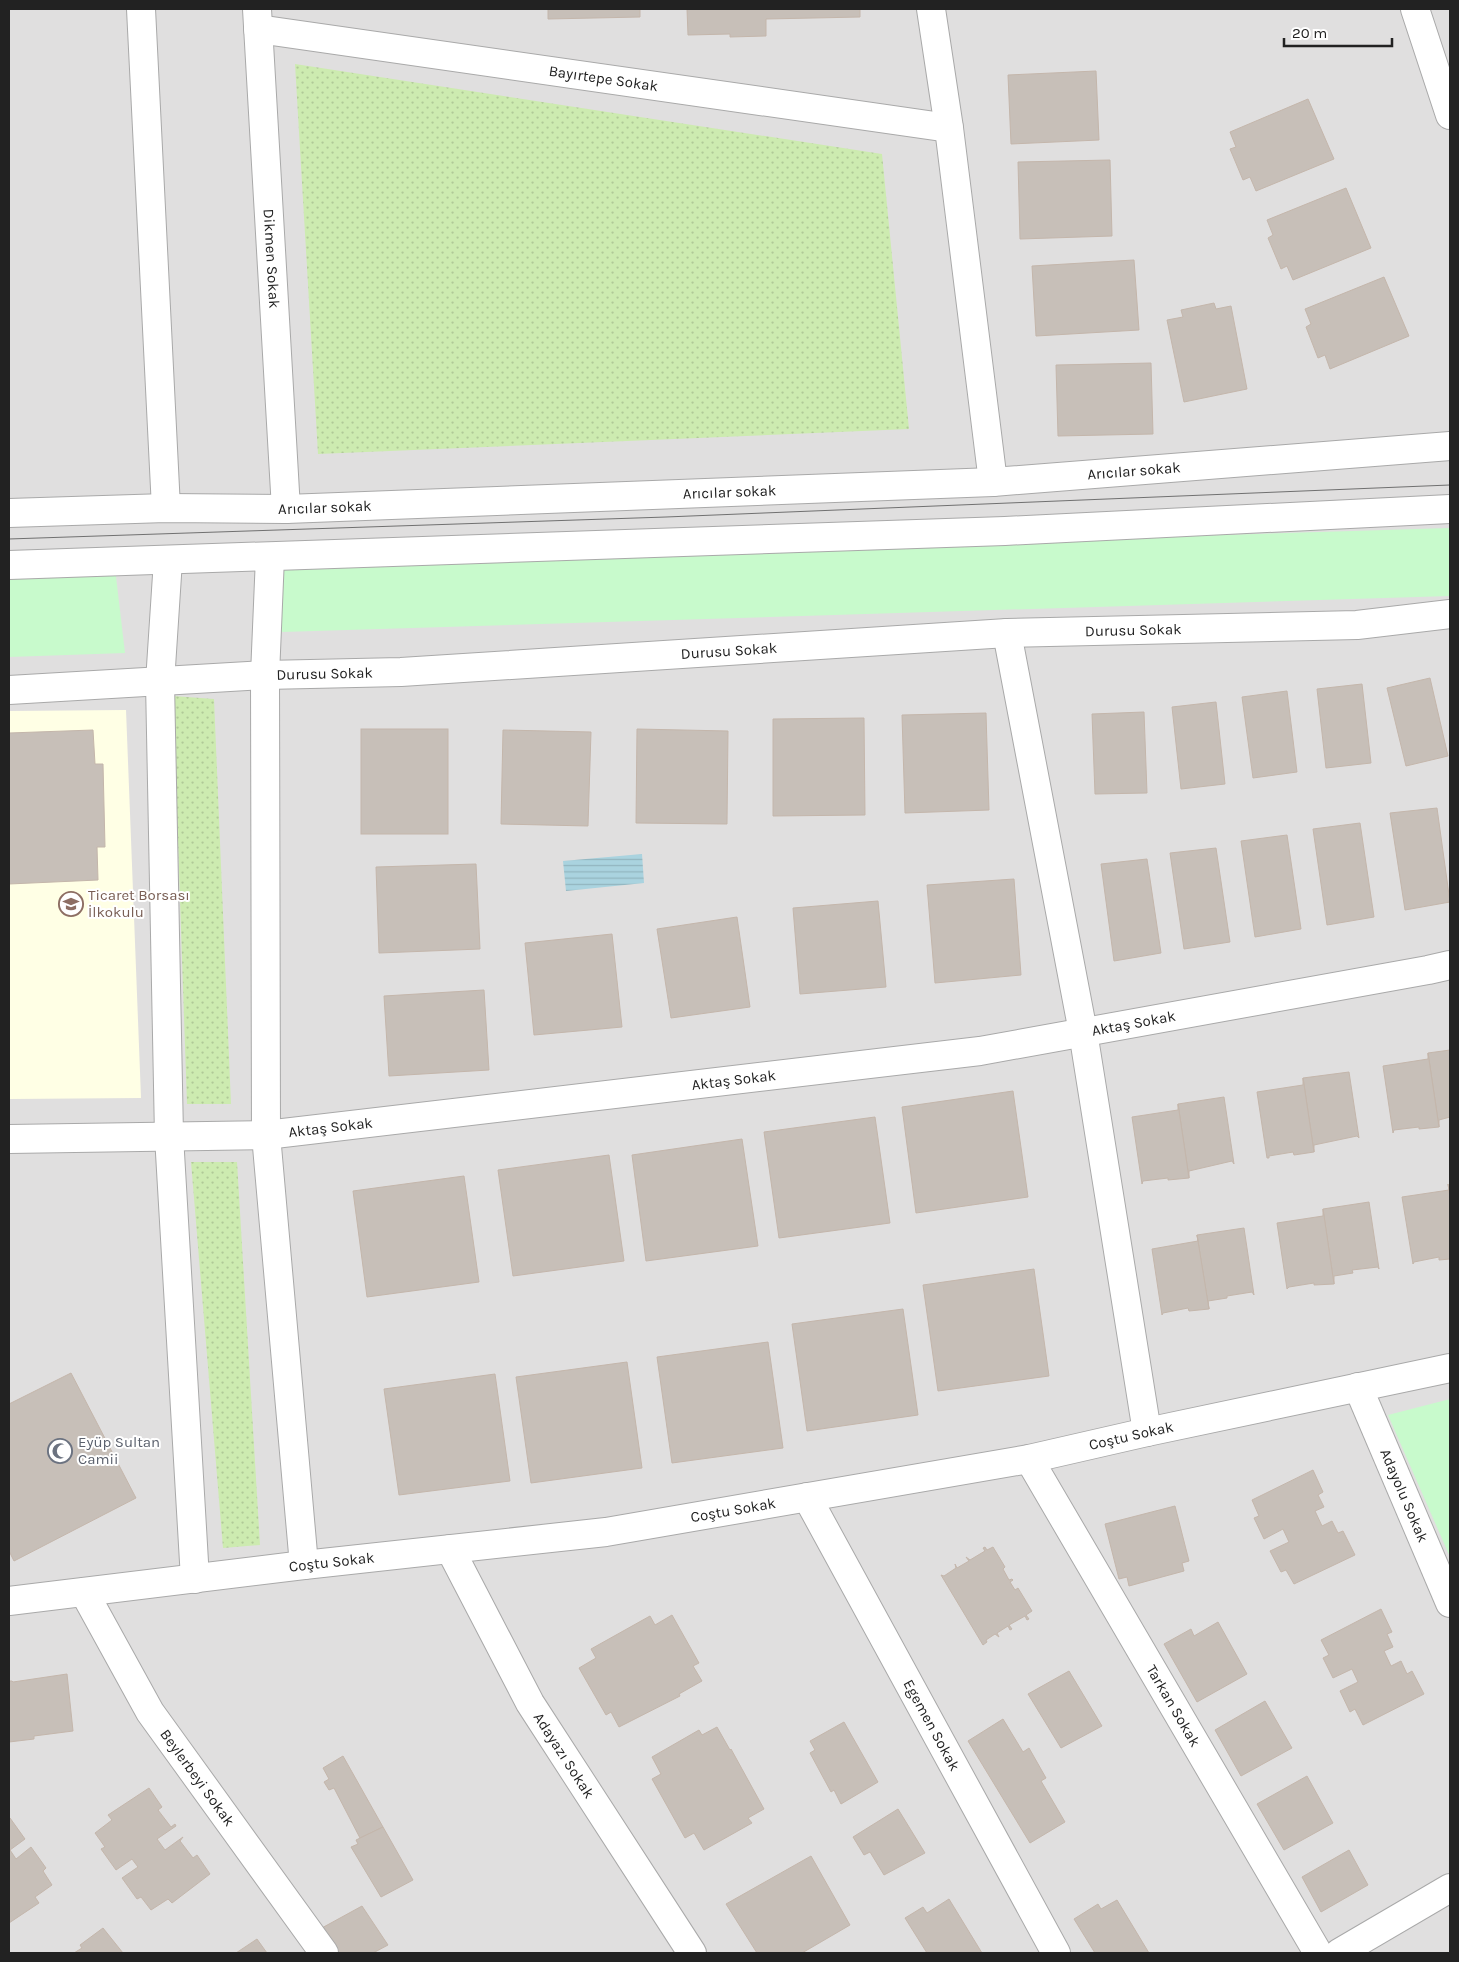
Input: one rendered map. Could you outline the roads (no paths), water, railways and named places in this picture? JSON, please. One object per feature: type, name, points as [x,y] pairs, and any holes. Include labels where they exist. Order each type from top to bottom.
[{"type":"street","points":[[141,9],[166,508]]},
{"type":"street","points":[[931,9],[949,128],[993,482]]},
{"type":"street","points":[[1415,9],[1450,115]]},
{"type":"street","name":"Bayırtepe Sokak","points":[[257,19],[949,128]]},
{"type":"street","name":"Dikmen Sokak","points":[[257,19],[286,509]]},
{"type":"street","name":"Arıcılar sokak","points":[[9,513],[166,508],[286,509],[993,482],[1450,446]]},
{"type":"street","points":[[9,566],[1005,532],[1450,509]]},
{"type":"street","points":[[270,557],[265,675],[266,1135],[304,1565]]},
{"type":"street","points":[[168,560],[160,682],[169,1136],[195,1579]]},
{"type":"street","name":"Durusu Sokak","points":[[9,690],[265,675],[401,672],[1007,633],[1358,625],[1450,614]]},
{"type":"street","points":[[1007,633],[1083,1032],[1147,1432]]},
{"type":"street","name":"Aktaş Sokak","points":[[9,1139],[266,1135],[980,1051],[1450,965]]},
{"type":"street","name":"Coştu Sokak","points":[[9,1601],[304,1565],[606,1532],[1029,1459],[1450,1368]]},
{"type":"street","name":"Adayolu Sokak","points":[[1358,1387],[1450,1603]]},
{"type":"street","name":"Tarkan Sokak","points":[[1029,1459],[1318,1953]]},
{"type":"street","name":"Egemen Sokak","points":[[807,1497],[1056,1953]]},
{"type":"street","name":"Adayazı Sokak","points":[[450,1550],[530,1703],[692,1953]]},
{"type":"street","name":"Beylerbeyi Sokak","points":[[84,1592],[150,1712],[324,1953]]},
{"type":"street","points":[[1339,1953],[1450,1888]]},
{"type":"water","points":[[642,854],[644,883],[566,891],[563,861]]},
{"type":"tram line","points":[[9,539],[666,517],[1450,485]]},
{"type":"place","name":"Ticaret Borsası İlkokulu","points":[[71,904]]},
{"type":"place","name":"Eyüp Sultan Camii","points":[[60,1451]]}]
